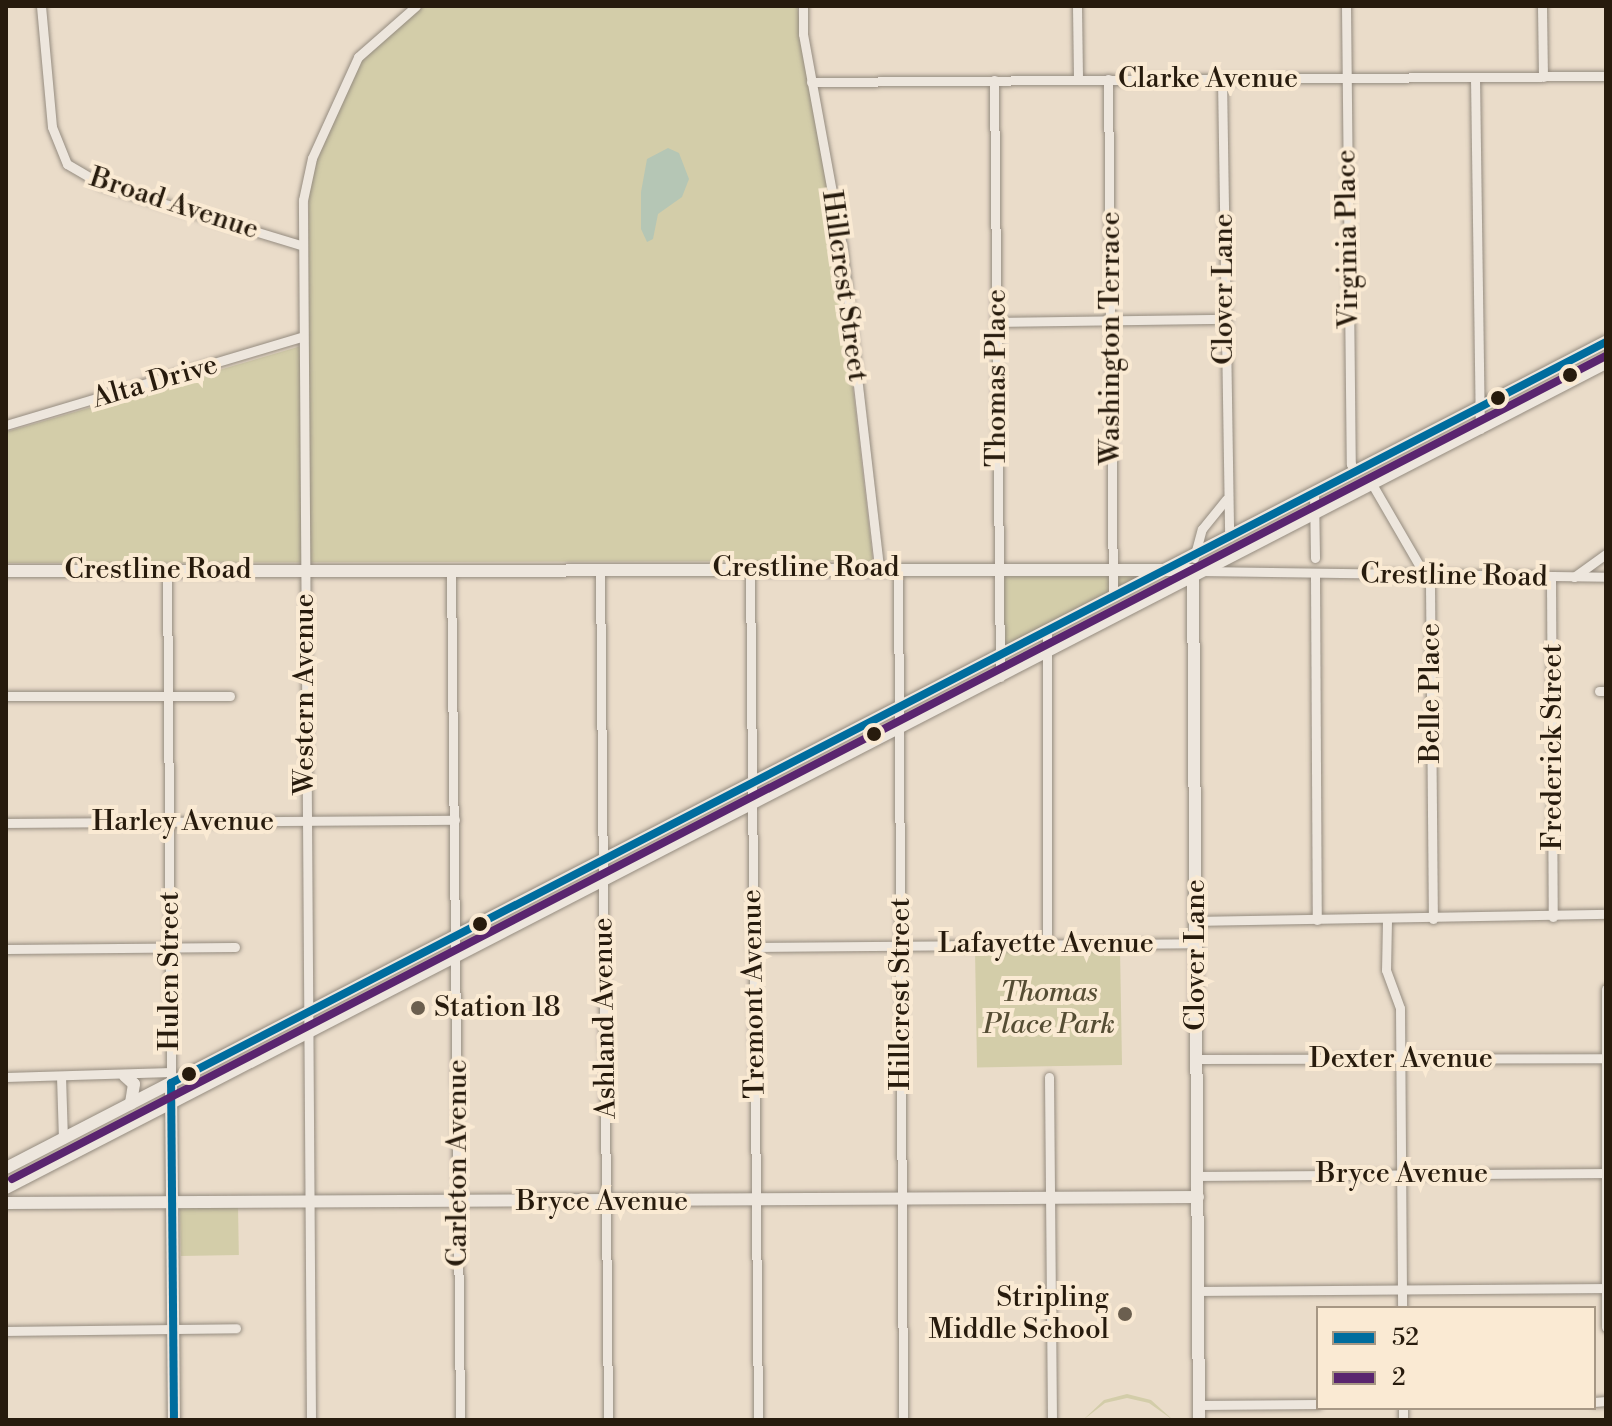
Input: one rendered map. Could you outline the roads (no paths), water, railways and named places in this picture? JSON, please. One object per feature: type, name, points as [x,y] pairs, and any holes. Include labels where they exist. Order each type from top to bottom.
[{"type":"main road","points":[[6,1168],[131,1104],[171,1077],[384,973],[1606,342]]},
{"type":"main road","points":[[6,1188],[1606,363]]},
{"type":"main road","points":[[1355,472],[1372,484]]},
{"type":"main road","name":"Crestline Road","points":[[6,571],[1172,566],[1197,573]]},
{"type":"main road","name":"Clover Lane","points":[[1197,573],[1199,1420]]},
{"type":"main road","points":[[384,973],[394,989]]},
{"type":"main road","points":[[125,1076],[134,1084],[131,1104]]},
{"type":"main road","name":"Hulen Street","points":[[171,1077],[174,1420]]},
{"type":"main road","name":"Bryce Avenue","points":[[6,1203],[1198,1197]]},
{"type":"street","name":"Broad Avenue","points":[[41,6],[52,127],[67,164],[103,185],[301,245]]},
{"type":"street","name":"Western Avenue","points":[[311,1420],[303,200],[312,158],[364,49],[416,6]]},
{"type":"street","name":"Hillcrest Street","points":[[803,6],[811,82],[842,247],[879,568]]},
{"type":"street","points":[[1077,6],[1078,79]]},
{"type":"street","name":"Virginia Place","points":[[1346,6],[1351,464],[1355,472]]},
{"type":"street","points":[[1542,6],[1543,77]]},
{"type":"street","name":"Clarke Avenue","points":[[811,82],[1606,76]]},
{"type":"street","points":[[1475,77],[1480,429]]},
{"type":"street","name":"Washington Terrace","points":[[1108,79],[1113,596]]},
{"type":"street","name":"Clover Lane","points":[[1222,79],[1226,499],[1229,537]]},
{"type":"street","name":"Thomas Place","points":[[994,80],[1000,677]]},
{"type":"street","points":[[997,322],[1224,319]]},
{"type":"street","name":"Alta Drive","points":[[6,425],[302,337]]},
{"type":"street","name":"Belle Place","points":[[1372,484],[1430,584],[1433,919]]},
{"type":"street","points":[[1314,493],[1315,558]]},
{"type":"street","name":"Clover Lane","points":[[1197,573],[1194,556],[1202,529],[1226,499]]},
{"type":"street","points":[[1574,577],[1606,554]]},
{"type":"street","name":"Tremont Avenue","points":[[750,568],[758,1420]]},
{"type":"street","name":"Hillcrest Street","points":[[898,568],[903,1420]]},
{"type":"street","name":"Carleton Avenue","points":[[451,569],[460,1420]]},
{"type":"street","name":"Ashland Avenue","points":[[600,569],[608,1420]]},
{"type":"street","name":"Hulen Street","points":[[167,570],[171,1077]]},
{"type":"street","name":"Crestline Road","points":[[1197,573],[1606,577]]},
{"type":"street","points":[[1315,575],[1317,920]]},
{"type":"street","name":"Frederick Street","points":[[1551,578],[1553,917]]},
{"type":"street","points":[[1047,632],[1047,943]]},
{"type":"street","points":[[6,696],[230,696]]},
{"type":"street","name":"Harley Avenue","points":[[6,823],[455,820]]},
{"type":"street","points":[[1196,921],[1606,914]]},
{"type":"street","points":[[1387,920],[1386,970],[1400,1008],[1402,1306]]},
{"type":"street","name":"Lafayette Avenue","points":[[752,947],[1196,943]]},
{"type":"street","points":[[6,949],[235,947]]},
{"type":"street","points":[[1606,989],[1606,1327]]},
{"type":"street","name":"Dexter Avenue","points":[[1197,1059],[1606,1058]]},
{"type":"street","points":[[61,1076],[63,1139]]},
{"type":"street","points":[[6,1077],[171,1077]]},
{"type":"street","points":[[1049,1077],[1052,1420]]},
{"type":"street","name":"Bryce Avenue","points":[[1197,1176],[1606,1173]]},
{"type":"street","points":[[1198,1291],[1606,1288]]},
{"type":"street","points":[[6,1331],[236,1328]]},
{"type":"street","points":[[1199,1405],[1316,1404]]},
{"type":"place","name":"Station 18","points":[[418,1008]]},
{"type":"place","name":"Stripling Middle School","points":[[1125,1314]]},
{"type":"park label","name":"Thomas Place Park","points":[[1049,1009]]}]
